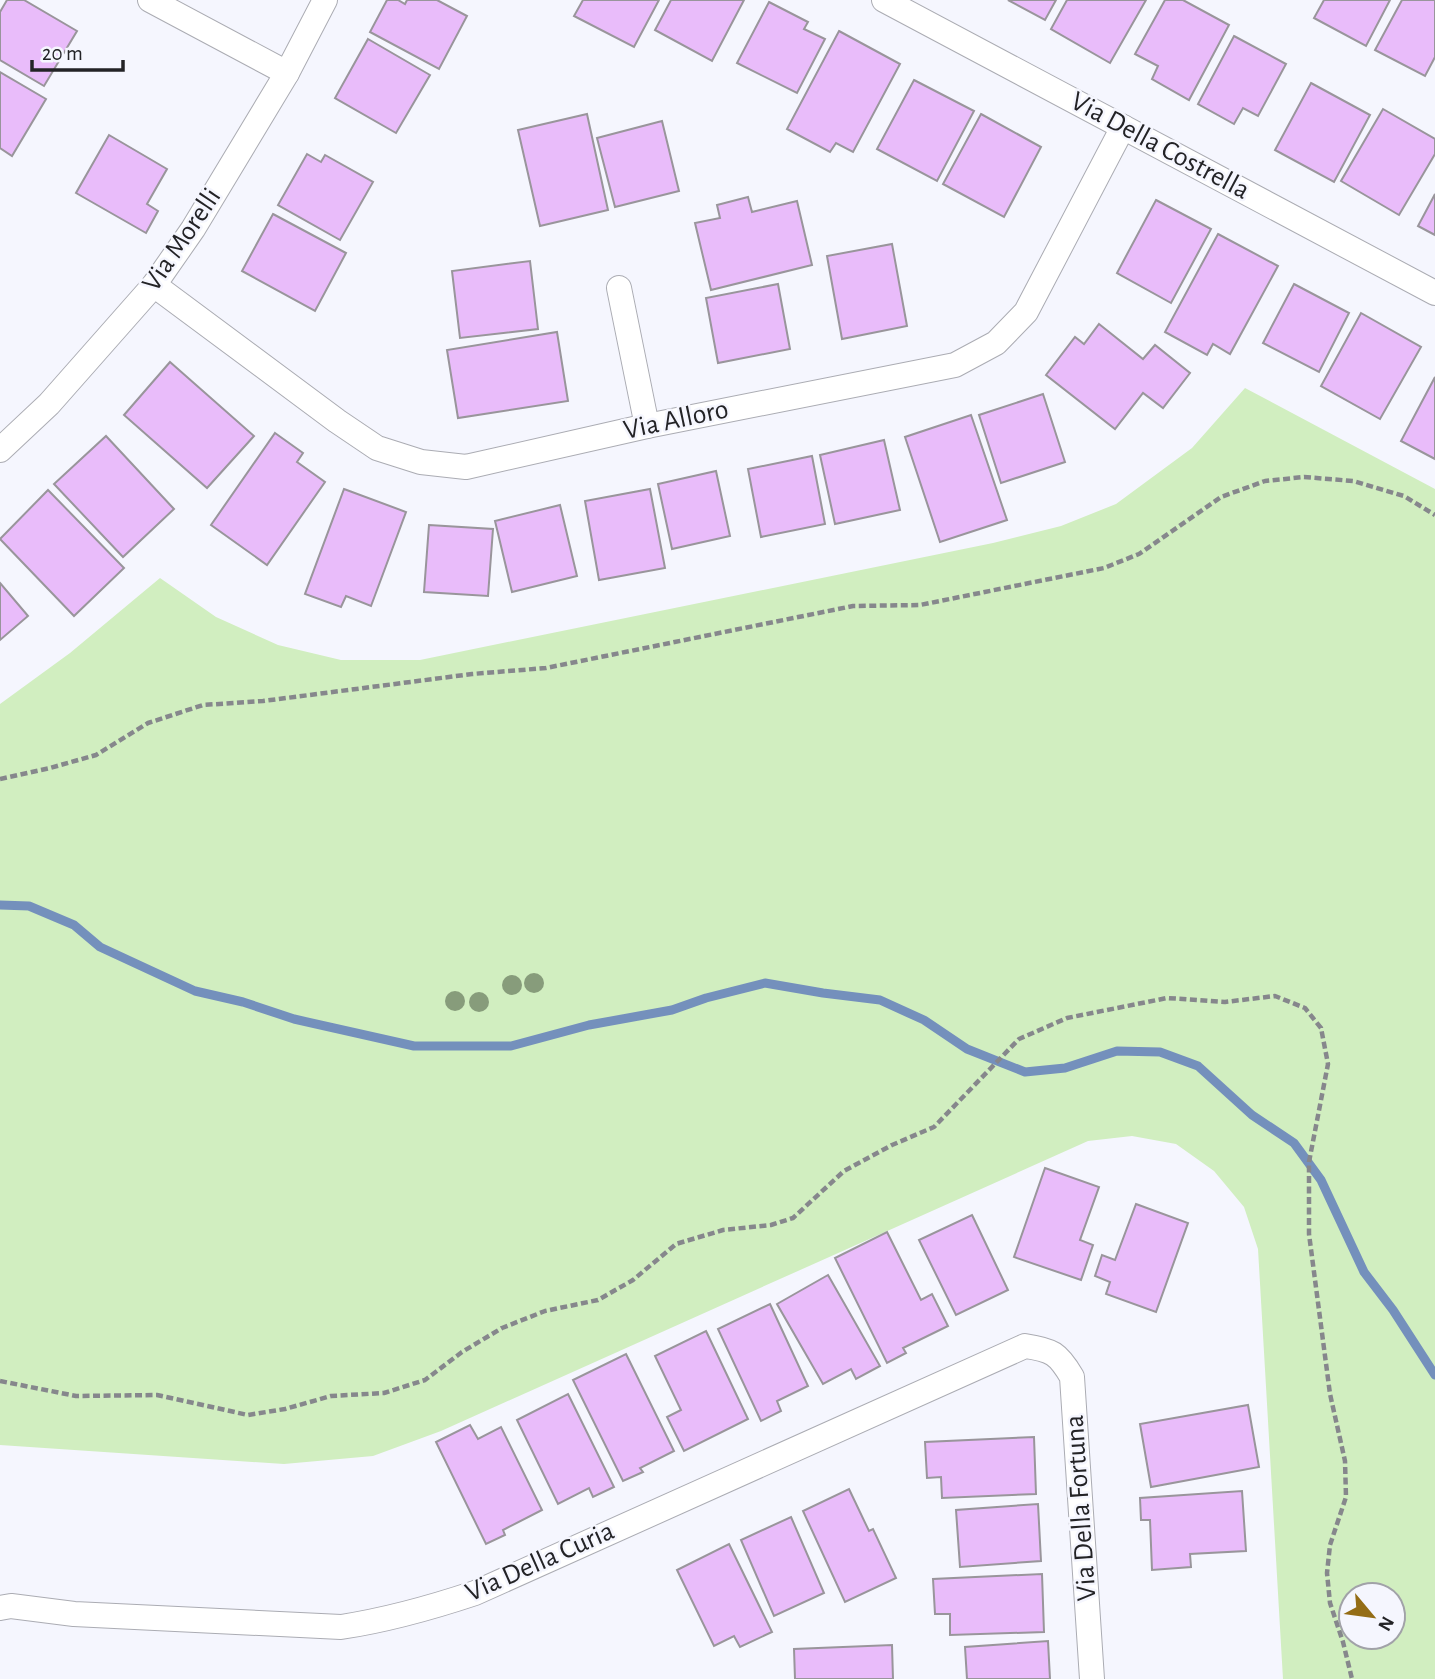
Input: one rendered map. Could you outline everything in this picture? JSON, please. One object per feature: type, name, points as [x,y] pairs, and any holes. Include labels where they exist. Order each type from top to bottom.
[{"type":"street","points":[[150,0],[287,73]]},
{"type":"street","name":"Via Morelli","points":[[0,450],[49,404],[154,285],[193,229],[287,73],[325,0]]},
{"type":"street","name":"Via Della Costrella","points":[[884,0],[1435,293]]},
{"type":"street","name":"Via Alloro","points":[[154,285],[337,422],[377,448],[421,462],[466,467],[647,426],[954,365],[996,343],[1026,312],[1124,127]]},
{"type":"street","points":[[619,288],[647,426]]},
{"type":"street","name":"Via Della Curia","points":[[0,1608],[11,1606],[74,1614],[341,1627],[394,1618],[475,1593],[1014,1350],[1024,1346],[1046,1349]]},
{"type":"street","name":"Via Della Fortuna","points":[[1046,1349],[1061,1358],[1072,1377],[1092,1679]]},
{"type":"path","points":[[0,779],[96,755],[148,723],[203,705],[263,701],[472,674],[545,668],[853,606],[920,605],[1104,568],[1139,554],[1221,497],[1265,481],[1304,477],[1353,481],[1404,496],[1435,515]]},
{"type":"path","points":[[0,1381],[76,1396],[157,1395],[248,1415],[285,1409],[331,1395],[384,1393],[425,1380],[462,1352],[502,1328],[545,1311],[598,1300],[633,1280],[676,1244],[723,1230],[771,1225],[793,1218],[844,1171],[892,1145],[934,1127],[1019,1039],[1067,1018],[1167,998],[1226,1002],[1275,996],[1305,1008],[1321,1028],[1328,1064],[1309,1162],[1309,1234],[1330,1394],[1345,1461],[1346,1497],[1330,1545],[1327,1573],[1330,1603],[1352,1679]]},
{"type":"green space","points":[[1245,388],[1435,489],[1435,1679],[1283,1679],[1258,1249],[1244,1207],[1214,1171],[1176,1144],[1132,1136],[1088,1141],[441,1431],[373,1456],[284,1464],[0,1445],[0,704],[70,653],[160,578],[216,617],[278,645],[341,660],[420,660],[993,543],[1061,526],[1116,504],[1192,448]]},
{"type":"building","points":[[7,0],[24,0],[77,31],[44,86],[0,60],[0,12]]},
{"type":"building","points":[[387,0],[398,0],[405,4],[407,0],[437,0],[467,16],[439,69],[370,32]]},
{"type":"building","points":[[583,0],[659,0],[634,47],[574,16]]},
{"type":"building","points":[[671,0],[744,0],[712,61],[655,30]]},
{"type":"building","points":[[1008,0],[1056,0],[1045,20]]},
{"type":"building","points":[[1067,0],[1146,0],[1110,63],[1051,29]]},
{"type":"building","points":[[1165,0],[1183,0],[1229,25],[1189,100],[1152,79],[1158,66],[1135,54]]},
{"type":"building","points":[[1324,0],[1390,0],[1366,46],[1314,18]]},
{"type":"building","points":[[1402,0],[1435,0],[1435,57],[1425,76],[1375,50]]},
{"type":"building","points":[[769,2],[808,22],[804,29],[825,39],[797,93],[737,63]]},
{"type":"building","points":[[839,31],[900,64],[853,152],[836,143],[830,152],[787,129]]},
{"type":"building","points":[[1234,36],[1286,64],[1258,116],[1243,108],[1234,124],[1198,104]]},
{"type":"building","points":[[368,39],[430,75],[396,133],[335,98]]},
{"type":"building","points":[[0,72],[46,99],[12,156],[0,148]]},
{"type":"building","points":[[914,80],[974,111],[937,181],[877,149]]},
{"type":"building","points":[[1311,83],[1370,115],[1334,182],[1275,150]]},
{"type":"building","points":[[1383,109],[1435,139],[1435,154],[1399,215],[1341,181]]},
{"type":"building","points":[[587,114],[608,210],[540,226],[518,130]]},
{"type":"building","points":[[981,114],[1041,147],[1004,217],[943,184]]},
{"type":"building","points":[[662,121],[679,191],[615,207],[597,138]]},
{"type":"building","points":[[109,135],[167,169],[147,204],[158,211],[146,233],[76,193]]},
{"type":"building","points":[[307,154],[321,162],[325,155],[373,182],[340,240],[278,205]]},
{"type":"building","points":[[1435,194],[1435,235],[1418,226]]},
{"type":"building","points":[[748,197],[752,212],[797,201],[812,265],[711,290],[695,223],[720,218],[717,205]]},
{"type":"building","points":[[1156,200],[1211,229],[1171,303],[1117,273]]},
{"type":"building","points":[[273,214],[346,253],[315,311],[242,271]]},
{"type":"building","points":[[1218,234],[1278,266],[1230,354],[1213,344],[1207,355],[1165,332]]},
{"type":"building","points":[[892,244],[907,326],[842,339],[827,256]]},
{"type":"building","points":[[530,261],[538,329],[460,338],[452,271]]},
{"type":"building","points":[[778,284],[790,349],[718,363],[706,298]]},
{"type":"building","points":[[1294,284],[1349,313],[1319,372],[1263,343]]},
{"type":"building","points":[[1361,313],[1421,347],[1380,419],[1321,386]]},
{"type":"building","points":[[1099,324],[1143,359],[1155,345],[1190,373],[1163,408],[1143,393],[1115,429],[1046,375],[1075,337],[1084,344]]},
{"type":"building","points":[[557,332],[568,401],[458,418],[447,350]]},
{"type":"building","points":[[170,362],[254,436],[207,488],[124,415]]},
{"type":"building","points":[[1435,377],[1435,459],[1401,441]]},
{"type":"building","points":[[1043,394],[1065,462],[1001,483],[979,415]]},
{"type":"building","points":[[971,415],[1007,520],[940,542],[905,437]]},
{"type":"building","points":[[275,433],[303,453],[297,462],[325,482],[267,565],[211,525]]},
{"type":"building","points":[[106,436],[174,509],[123,557],[54,484]]},
{"type":"building","points":[[884,440],[900,510],[835,524],[820,455]]},
{"type":"building","points":[[812,456],[825,524],[761,537],[748,469]]},
{"type":"building","points":[[716,471],[730,536],[672,549],[658,484]]},
{"type":"building","points":[[344,489],[406,512],[371,606],[346,596],[341,607],[305,594]]},
{"type":"building","points":[[650,489],[665,568],[599,580],[585,501]]},
{"type":"building","points":[[48,490],[124,568],[74,616],[0,539]]},
{"type":"building","points":[[560,505],[577,576],[512,592],[495,521]]},
{"type":"building","points":[[429,525],[493,529],[488,596],[424,592]]},
{"type":"building","points":[[0,583],[28,616],[0,640]]},
{"type":"building","points":[[1045,1168],[1099,1187],[1080,1240],[1093,1245],[1081,1280],[1014,1257]]},
{"type":"building","points":[[1136,1204],[1188,1223],[1156,1312],[1106,1294],[1110,1282],[1095,1276],[1102,1255],[1115,1260]]},
{"type":"building","points":[[972,1215],[1008,1290],[956,1315],[919,1240]]},
{"type":"building","points":[[887,1232],[921,1300],[932,1294],[948,1326],[903,1348],[906,1353],[887,1363],[835,1258]]},
{"type":"building","points":[[828,1275],[880,1366],[856,1379],[851,1369],[823,1384],[777,1304]]},
{"type":"building","points":[[770,1304],[808,1386],[777,1401],[781,1411],[761,1421],[718,1329]]},
{"type":"building","points":[[706,1331],[748,1419],[684,1451],[667,1417],[681,1410],[655,1356]]},
{"type":"building","points":[[626,1354],[674,1451],[640,1468],[643,1472],[623,1481],[573,1380]]},
{"type":"building","points":[[568,1394],[614,1487],[593,1497],[589,1488],[558,1504],[517,1420]]},
{"type":"building","points":[[1248,1405],[1259,1467],[1151,1487],[1140,1424]]},
{"type":"building","points":[[470,1425],[478,1439],[501,1427],[542,1510],[503,1530],[505,1535],[486,1544],[436,1442]]},
{"type":"building","points":[[1034,1437],[1036,1494],[942,1498],[941,1477],[927,1478],[925,1442]]},
{"type":"building","points":[[849,1489],[869,1531],[873,1529],[896,1578],[845,1602],[803,1511]]},
{"type":"building","points":[[1242,1491],[1246,1551],[1190,1554],[1191,1567],[1152,1570],[1150,1520],[1141,1520],[1140,1498]]},
{"type":"building","points":[[1038,1504],[1041,1561],[960,1567],[956,1510]]},
{"type":"building","points":[[791,1517],[824,1593],[774,1616],[741,1540]]},
{"type":"building","points":[[729,1544],[772,1632],[740,1647],[734,1636],[714,1646],[677,1570]]},
{"type":"building","points":[[1042,1574],[1044,1632],[950,1635],[950,1614],[935,1614],[933,1579]]},
{"type":"building","points":[[1048,1641],[1050,1679],[967,1679],[965,1647]]},
{"type":"building","points":[[892,1645],[893,1679],[795,1679],[794,1649]]},
{"type":"waterway","points":[[0,905],[29,906],[74,925],[100,947],[195,991],[243,1002],[294,1019],[414,1046],[511,1046],[589,1025],[672,1010],[765,983],[880,1000],[924,1020],[967,1049],[1025,1072],[1065,1068],[1117,1051],[1160,1052],[1198,1066],[1252,1115],[1294,1143],[1321,1180],[1364,1272],[1393,1310],[1435,1375]]}]
